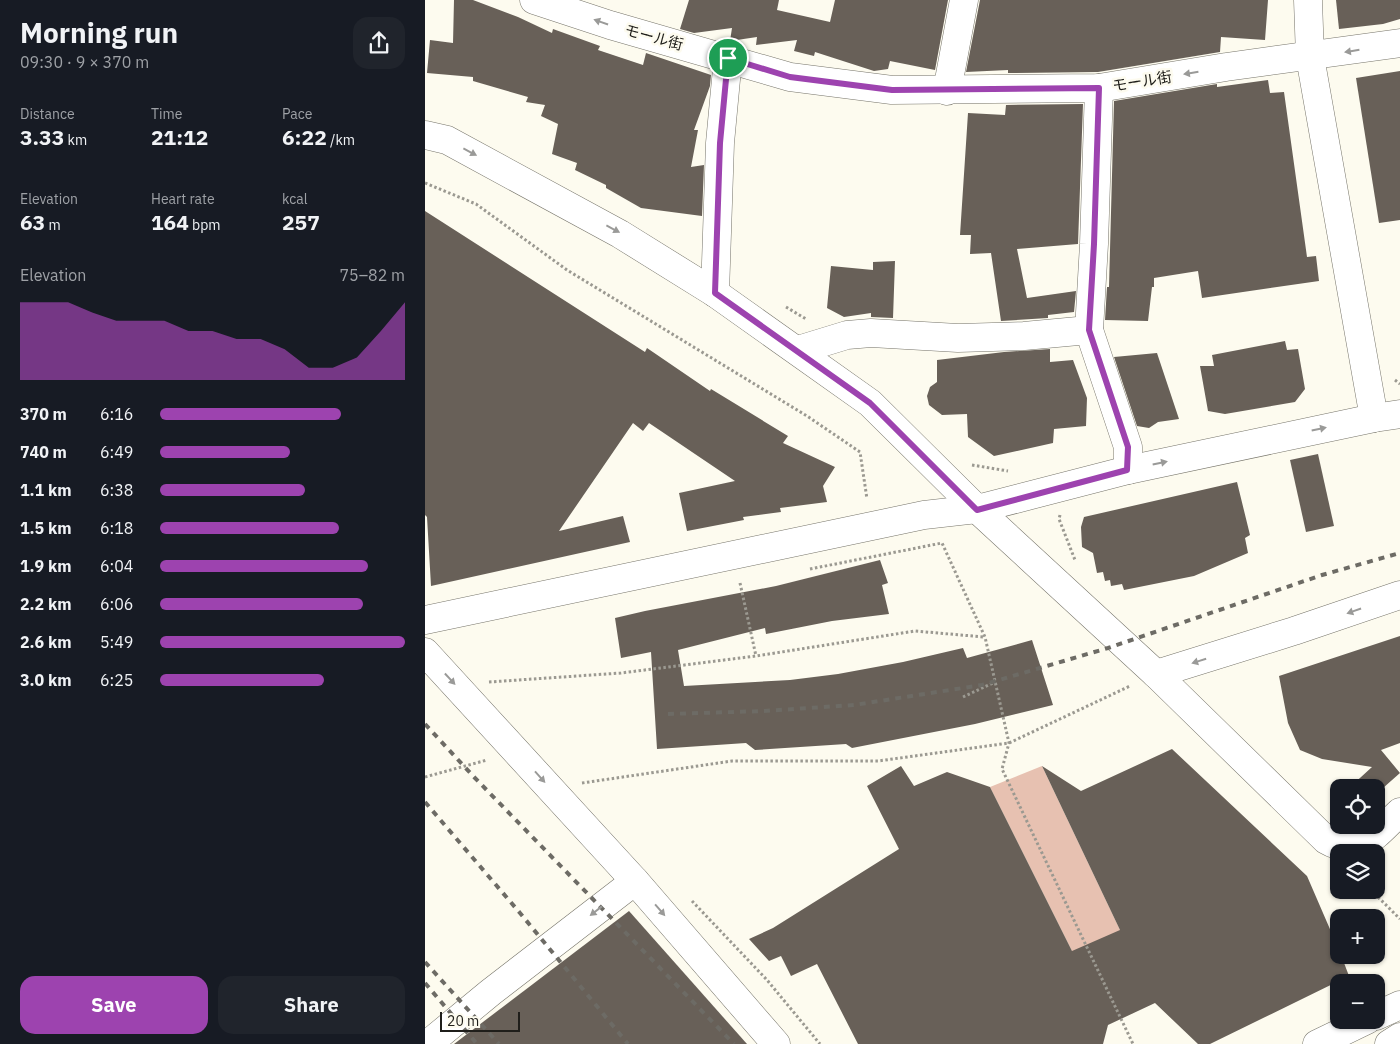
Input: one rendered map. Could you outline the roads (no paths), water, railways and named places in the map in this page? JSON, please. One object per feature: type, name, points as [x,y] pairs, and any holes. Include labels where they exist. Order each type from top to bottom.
[{"type":"street","points":[[947,90],[965,0]]},
{"type":"street","points":[[425,620],[924,515],[977,510],[1127,470],[1387,416],[1310,57],[1308,0]]},
{"type":"street","name":"モール街","points":[[541,1],[610,26],[790,77],[892,90],[1099,88],[1400,43]]},
{"type":"street","points":[[715,293],[720,143],[728,58]]},
{"type":"street","points":[[1099,88],[1089,330],[1128,447],[1127,470]]},
{"type":"street","points":[[425,135],[447,140],[621,234],[715,293],[798,350],[870,403],[977,510],[1156,674],[1326,840],[1335,846],[1355,847],[1364,845],[1400,812]]},
{"type":"street","points":[[798,350],[847,335],[871,333],[958,338],[1024,336],[1089,330]]},
{"type":"street","points":[[1156,674],[1294,631],[1400,595]]},
{"type":"street","points":[[425,652],[481,694],[511,745],[635,881],[776,1044]]},
{"type":"street","points":[[428,1044],[499,986],[635,881]]},
{"type":"street","points":[[1385,1012],[1400,1005]]},
{"type":"street","points":[[1317,1044],[1348,1029]]},
{"type":"street","points":[[1389,1044],[1400,1037]]},
{"type":"railway","points":[[668,714],[764,711],[854,705],[982,685],[1108,648],[1322,575],[1400,553]]},
{"type":"railway","points":[[425,724],[474,777],[734,1044]]},
{"type":"railway","points":[[425,802],[628,1044]]},
{"type":"railway","points":[[425,962],[499,1044]]},
{"type":"railway","points":[[425,983],[477,1044]]}]
